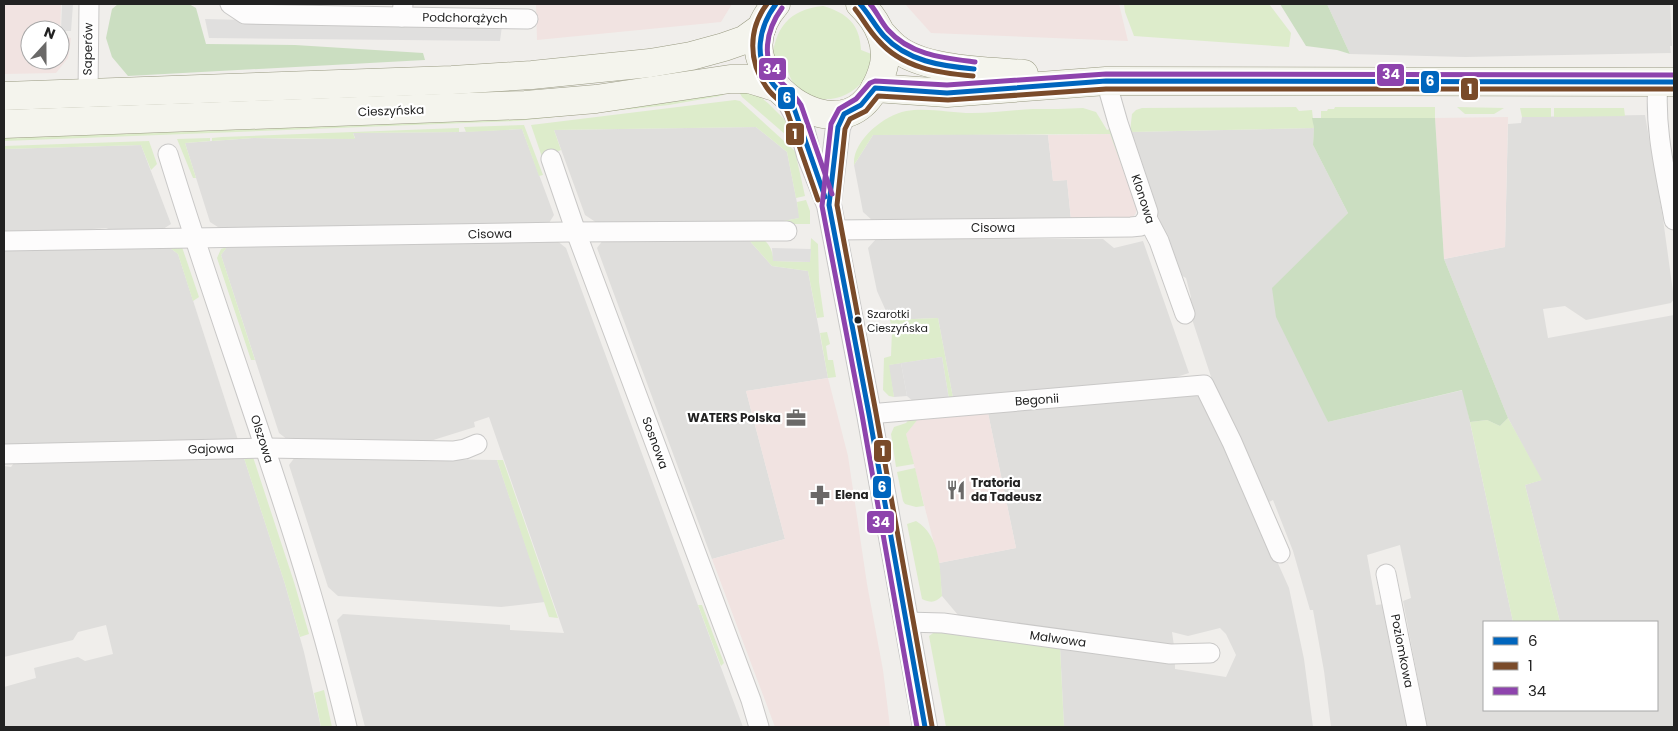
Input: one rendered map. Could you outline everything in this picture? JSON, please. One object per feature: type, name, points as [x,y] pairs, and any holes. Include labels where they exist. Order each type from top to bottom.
[{"type":"main road","points":[[860,4],[870,13],[881,33],[896,48],[914,58],[948,67],[1106,82]]},
{"type":"main road","points":[[4,96],[452,80],[532,76],[596,69],[683,57],[724,47],[744,40],[768,12]]},
{"type":"main road","points":[[768,12],[759,42],[760,58],[766,73],[781,92],[804,108],[814,112],[834,115],[844,114],[861,105],[875,88],[885,65],[881,33]]},
{"type":"main road","name":"Cieszyńska","points":[[4,124],[525,105],[651,92],[730,79],[749,79],[781,92]]},
{"type":"main road","points":[[875,88],[947,93],[1106,82],[1666,82]]},
{"type":"street","name":"Saperów","points":[[88,93],[89,4]]},
{"type":"street","name":"Podchorążych","points":[[230,4],[245,14],[403,10],[528,20]]},
{"type":"street","name":"Klonowa","points":[[1106,82],[1148,212],[1148,218],[1159,241],[1184,314]]},
{"type":"street","points":[[1666,82],[1656,103],[1657,126],[1674,220]]},
{"type":"street","points":[[781,92],[800,122],[809,155],[829,206],[869,414],[925,727]]},
{"type":"street","points":[[829,206],[838,127],[844,114]]},
{"type":"street","name":"Olszowa","points":[[168,154],[194,239],[265,448],[315,607],[347,727]]},
{"type":"street","name":"Sosnowa","points":[[551,159],[576,232],[751,700],[759,727]]},
{"type":"street","name":"Cisowa","points":[[834,230],[1131,227],[1141,226],[1148,218]]},
{"type":"street","name":"Cisowa","points":[[194,239],[576,232],[787,231]]},
{"type":"street","points":[[4,241],[194,239]]},
{"type":"street","name":"Begonii","points":[[869,414],[1204,385],[1232,442],[1280,553]]},
{"type":"street","name":"Gajowa","points":[[4,454],[265,448],[465,450],[477,444]]},
{"type":"street","name":"Poziomkowa","points":[[1386,574],[1417,727]]},
{"type":"street","name":"Malwowa","points":[[906,622],[943,623],[1170,654],[1210,653]]},
{"type":"shaded area","points":[[4,4],[61,4],[60,20],[20,20],[20,70],[58,70],[56,73],[4,74]]},
{"type":"shaded area","points":[[62,4],[73,4],[71,31],[70,20],[61,20]]},
{"type":"shaded area","points":[[536,4],[732,4],[721,22],[537,40]]},
{"type":"shaded area","points":[[905,4],[1119,4],[1128,41],[931,33]]},
{"type":"shaded area","points":[[1327,4],[1670,4],[1672,46],[1670,46],[1671,53],[1465,57],[1350,54]]},
{"type":"shaded area","points":[[205,19],[502,26],[500,41],[209,38]]},
{"type":"shaded area","points":[[1645,115],[1663,219],[1674,299],[1671,303],[1586,320],[1565,306],[1543,309],[1548,338],[1674,315],[1674,727],[1427,727],[1403,601],[1411,598],[1400,545],[1367,555],[1376,605],[1385,604],[1409,727],[1331,727],[1324,671],[1313,610],[1310,610],[1293,551],[1273,500],[1265,504],[1220,404],[1187,304],[1191,297],[1186,278],[1177,273],[1130,132],[1314,128],[1313,145],[1348,213],[1273,288],[1328,422],[1463,390],[1513,621],[1483,621],[1483,711],[1658,711],[1658,621],[1560,621],[1525,485],[1541,480],[1508,418],[1444,259],[1505,247],[1508,124],[1521,123],[1522,117]]},
{"type":"shaded area","points":[[1508,117],[1505,247],[1444,259],[1435,118]]},
{"type":"shaded area","points":[[756,127],[787,152],[800,218],[783,221],[597,223],[585,215],[554,130]]},
{"type":"shaded area","points":[[522,129],[554,215],[549,223],[221,229],[210,222],[185,143],[253,138],[355,138],[353,133],[459,132]]},
{"type":"shaded area","points":[[1110,134],[1137,205],[1136,213],[1131,220],[1071,220],[1067,180],[1053,181],[1048,135]]},
{"type":"shaded area","points":[[873,135],[1048,135],[1053,181],[1067,180],[1071,220],[873,221],[863,212],[854,165]]},
{"type":"shaded area","points":[[141,145],[171,224],[160,231],[116,232],[106,228],[87,231],[4,233],[4,149]]},
{"type":"shaded area","points":[[748,239],[772,266],[808,271],[828,378],[746,391],[785,539],[712,559],[597,248],[603,240]]},
{"type":"shaded area","points":[[876,239],[1103,239],[1114,248],[1143,241],[1189,373],[1161,382],[953,398],[938,318],[890,320],[877,291],[868,248]]},
{"type":"shaded area","points":[[556,240],[566,248],[743,727],[365,727],[337,620],[343,614],[510,625],[510,630],[564,633],[489,417],[474,422],[475,427],[427,442],[288,440],[279,433],[221,255],[227,247]]},
{"type":"shaded area","points":[[170,248],[178,254],[238,440],[4,445],[4,250]]},
{"type":"shaded area","points":[[772,248],[811,249],[810,262],[773,261]]},
{"type":"shaded area","points":[[942,357],[949,399],[914,402],[907,396],[901,363]]},
{"type":"shaded area","points":[[901,363],[907,396],[894,397],[888,365]]},
{"type":"shaded area","points":[[828,378],[848,456],[867,584],[883,670],[890,727],[775,727],[712,559],[785,539],[746,391]]},
{"type":"shaded area","points":[[1199,395],[1213,418],[1289,588],[1304,659],[1313,727],[1064,727],[1060,647],[1175,664],[1175,669],[1226,677],[1236,655],[1226,634],[1220,628],[1188,636],[1172,632],[1174,646],[958,615],[942,596],[939,563],[1016,548],[988,413]]},
{"type":"shaded area","points":[[988,413],[1016,548],[939,563],[906,434],[918,419]]},
{"type":"shaded area","points":[[295,457],[497,460],[545,602],[501,607],[338,596],[328,587],[289,465]]},
{"type":"shaded area","points":[[244,458],[285,584],[304,652],[321,727],[4,727],[4,687],[36,678],[34,668],[78,657],[85,661],[113,654],[106,625],[78,632],[73,640],[4,657],[4,466],[11,467],[14,463]]},
{"type":"green space","points":[[118,4],[189,4],[196,8],[206,44],[295,45],[423,53],[425,60],[128,76],[112,57],[106,38],[112,9]]},
{"type":"green space","points":[[1124,4],[1269,4],[1291,33],[1289,47],[1134,36]]},
{"type":"green space","points":[[1280,4],[1327,4],[1350,54],[1337,50],[1306,46]]},
{"type":"green space","points":[[823,6],[839,12],[851,21],[858,33],[861,50],[874,55],[866,78],[857,88],[848,94],[828,99],[819,99],[800,91],[793,83],[785,61],[772,62],[776,40],[780,31],[792,16],[801,11]]},
{"type":"green space","points":[[725,90],[723,95],[720,96],[669,105],[517,121],[4,141],[4,136]]},
{"type":"green space","points":[[738,90],[757,94],[769,104],[791,126],[801,148],[742,97]]},
{"type":"green space","points":[[735,100],[740,101],[795,151],[805,196],[796,198],[787,152],[756,127],[554,130],[561,150],[542,157],[531,125]]},
{"type":"green space","points":[[1296,107],[1299,111],[1312,110],[1314,128],[1130,132],[1132,114],[1142,108]]},
{"type":"green space","points":[[1335,107],[1435,107],[1435,118],[1321,118],[1321,111],[1334,109]]},
{"type":"green space","points":[[1457,107],[1504,108],[1494,114],[1465,114]]},
{"type":"green space","points":[[1083,108],[1096,112],[1107,130],[1112,128],[1126,167],[1123,169],[1110,134],[873,135],[854,165],[858,147],[864,138],[871,130],[897,113],[914,110],[987,113],[1033,109]]},
{"type":"green space","points":[[1520,108],[1551,108],[1551,117],[1522,117]]},
{"type":"green space","points":[[1554,108],[1624,108],[1625,116],[1554,117]]},
{"type":"green space","points":[[1312,118],[1435,118],[1444,259],[1508,418],[1500,426],[1487,420],[1470,422],[1462,390],[1328,422],[1276,317],[1272,288],[1348,213],[1313,145],[1314,128]]},
{"type":"green space","points":[[524,125],[543,175],[539,176],[522,129],[466,132],[464,127]]},
{"type":"green space","points":[[459,128],[459,132],[353,133],[355,139],[253,138],[212,141],[212,138],[222,137]]},
{"type":"green space","points":[[210,138],[210,141],[185,143],[196,178],[193,178],[177,139]]},
{"type":"green space","points":[[149,141],[157,164],[151,170],[141,145],[4,149],[4,146]]},
{"type":"green space","points":[[806,200],[810,211],[810,224],[749,224],[749,221],[783,221],[799,218],[797,202]]},
{"type":"green space","points":[[811,238],[818,244],[819,282],[824,317],[817,318],[808,271],[772,266],[748,239],[763,239],[771,249],[774,261],[810,262]]},
{"type":"green space","points":[[182,247],[199,297],[193,301],[178,254],[170,248],[4,250]]},
{"type":"green space","points":[[227,247],[221,255],[255,360],[251,360],[217,258],[221,249]]},
{"type":"green space","points":[[938,318],[953,398],[949,399],[942,357],[889,365],[894,397],[889,396],[883,390],[884,358],[891,356],[892,331],[890,320]]},
{"type":"green space","points":[[827,332],[830,344],[826,346],[828,360],[833,360],[836,377],[828,378],[820,333]]},
{"type":"green space","points":[[912,416],[918,419],[906,434],[914,464],[896,467],[891,434],[894,427],[906,423]]},
{"type":"green space","points":[[1508,418],[1542,480],[1525,485],[1560,621],[1513,621],[1470,422],[1487,420],[1500,426]]},
{"type":"green space","points":[[253,457],[309,634],[300,637],[285,584],[244,458]]},
{"type":"green space","points":[[497,460],[503,460],[558,618],[549,617]]},
{"type":"green space","points":[[915,468],[924,506],[916,507],[905,504],[903,501],[897,472]]},
{"type":"green space","points":[[916,521],[930,535],[938,554],[942,596],[933,602],[922,599],[907,524]]},
{"type":"green space","points":[[698,605],[702,605],[724,663],[721,666]]},
{"type":"green space","points":[[936,631],[1060,647],[1064,727],[946,727],[929,636]]},
{"type":"green space","points":[[324,690],[332,727],[321,727],[314,693]]},
{"type":"transit line","name":"1","points":[[767,4],[756,24],[754,35],[753,46],[756,67],[767,88],[783,104],[787,111],[818,200]]},
{"type":"transit line","name":"6","points":[[776,4],[765,23],[762,33],[760,44],[762,64],[773,84],[794,108],[825,197]]},
{"type":"transit line","name":"6","points":[[860,4],[884,36],[903,51],[925,61],[974,69]]},
{"type":"transit line","name":"34","points":[[870,4],[888,30],[907,45],[928,54],[975,62]]},
{"type":"transit line","name":"34","points":[[782,8],[776,17],[769,35],[768,54],[770,64],[780,81],[801,105],[832,194]]},
{"type":"transit line","name":"1","points":[[855,9],[875,36],[898,57],[909,63],[934,71],[973,76]]},
{"type":"transit line","name":"34","points":[[917,727],[862,415],[822,206],[831,124],[839,109],[856,99],[870,83],[875,81],[947,85],[1106,74],[1674,75]]},
{"type":"transit line","name":"6","points":[[925,727],[869,414],[829,205],[838,127],[844,114],[861,105],[875,88],[947,93],[1106,81],[1674,82]]},
{"type":"transit line","name":"1","points":[[932,726],[837,205],[845,129],[850,119],[866,111],[878,96],[948,100],[1106,89],[1674,89]]},
{"type":"place","name":"Szarotki Cieszyńska","points":[[858,320]]},
{"type":"place","name":"WATERS Polska","points":[[796,418]]},
{"type":"place","name":"Tratoria da Tadeusz","points":[[956,490]]},
{"type":"place","name":"Elena","points":[[820,495]]}]
